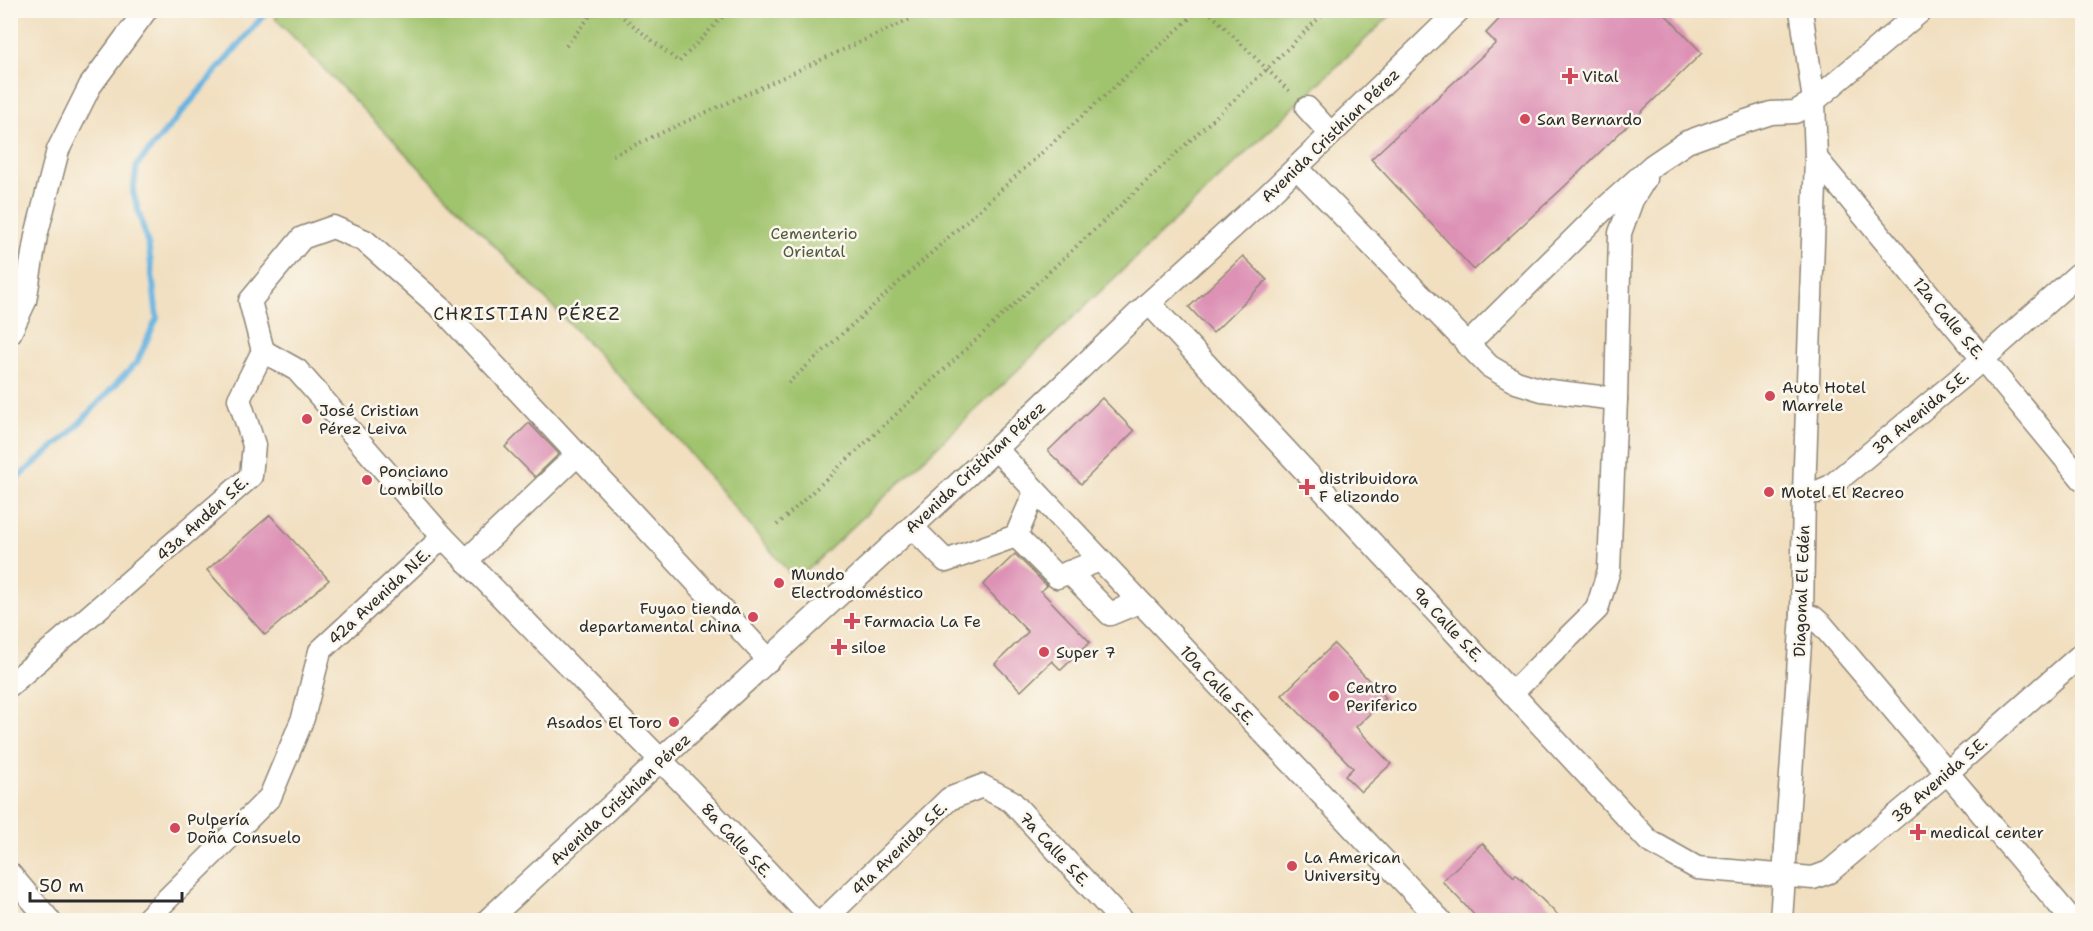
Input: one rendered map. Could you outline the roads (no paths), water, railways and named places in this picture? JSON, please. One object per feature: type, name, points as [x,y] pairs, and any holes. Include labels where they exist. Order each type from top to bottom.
[{"type":"street","points":[[10,333],[25,301],[36,236],[58,150],[90,86],[146,10]]},
{"type":"street","name":"Avenida Cristhian Pérez","points":[[488,921],[996,449],[1149,303],[1297,168],[1459,10]]},
{"type":"street","name":"Diagonal El Edén","points":[[1781,921],[1802,614],[1816,158],[1814,101],[1801,10]]},
{"type":"street","points":[[1467,345],[1603,210],[1653,165],[1688,142],[1771,113],[1795,112],[1814,101],[1922,10]]},
{"type":"street","points":[[1307,108],[1332,134]]},
{"type":"street","name":"12a Calle S.E.","points":[[1816,158],[2082,478]]},
{"type":"street","points":[[1512,693],[1597,609],[1609,570],[1620,233],[1632,200],[1653,165]]},
{"type":"street","points":[[1297,168],[1489,366],[1516,382],[1542,390],[1616,399]]},
{"type":"street","points":[[263,351],[250,301],[302,238],[333,227],[364,241],[441,308],[769,660]]},
{"type":"street","name":"39 Avenida S.E.","points":[[1804,493],[1817,492],[1831,486],[1983,359],[2082,271]]},
{"type":"street","name":"9a Calle S.E.","points":[[1149,303],[1649,841],[1697,868],[1784,876]]},
{"type":"street","name":"8a Calle S.E.","points":[[263,351],[297,370],[443,537],[661,760],[813,921]]},
{"type":"street","name":"43a Andén S.E.","points":[[10,685],[251,476],[254,445],[239,399],[263,351]]},
{"type":"street","name":"10a Calle S.E.","points":[[996,449],[1440,921]]},
{"type":"street","points":[[466,561],[577,455]]},
{"type":"street","points":[[912,527],[946,561],[1016,536],[1035,492]]},
{"type":"street","points":[[1016,536],[1057,577],[1100,560]]},
{"type":"street","name":"42a Avenida N.E.","points":[[146,921],[270,797],[303,718],[320,651],[443,537]]},
{"type":"street","points":[[1069,572],[1110,614],[1139,602]]},
{"type":"street","points":[[1802,614],[1813,617],[1823,626],[2072,921]]},
{"type":"street","name":"38 Avenida S.E.","points":[[1784,876],[1813,878],[1829,872],[1948,772],[2082,654]]},
{"type":"street","name":"41a Avenida S.E.","points":[[824,921],[949,799],[982,786]]},
{"type":"street","name":"7a Calle S.E.","points":[[982,786],[1011,801],[1120,921]]},
{"type":"street","points":[[10,874],[50,921]]},
{"type":"waterway","points":[[10,484],[69,434],[137,362],[157,318],[149,248],[133,192],[137,165],[268,10]]},
{"type":"place","name":"Vital","points":[[1570,76]]},
{"type":"place","name":"San Bernardo","points":[[1525,119]]},
{"type":"place","name":"Auto Hotel Marrele","points":[[1770,396]]},
{"type":"place","name":"José Cristian Pérez Leiva","points":[[307,419]]},
{"type":"place","name":"Ponciano Lombillo","points":[[367,480]]},
{"type":"place","name":"distribuidora F elizondo","points":[[1307,487]]},
{"type":"place","name":"Motel El Recreo","points":[[1769,492]]},
{"type":"place","name":"Mundo Electrodoméstico","points":[[779,583]]},
{"type":"place","name":"Fuyao tienda departamental china","points":[[753,617]]},
{"type":"place","name":"Farmacia La Fe","points":[[852,621]]},
{"type":"place","name":"siloe","points":[[839,647]]},
{"type":"place","name":"Super 7","points":[[1044,652]]},
{"type":"place","name":"Centro Periferico","points":[[1334,696]]},
{"type":"place","name":"Asados El Toro","points":[[674,722]]},
{"type":"place","name":"Pulpería Doña Consuelo","points":[[175,828]]},
{"type":"place","name":"medical center","points":[[1918,832]]},
{"type":"place","name":"La American University","points":[[1292,866]]},
{"type":"district","name":"CHRISTIAN PÉREZ","points":[[527,314]]},
{"type":"park label","name":"Cementerio Oriental","points":[[814,242]]}]
